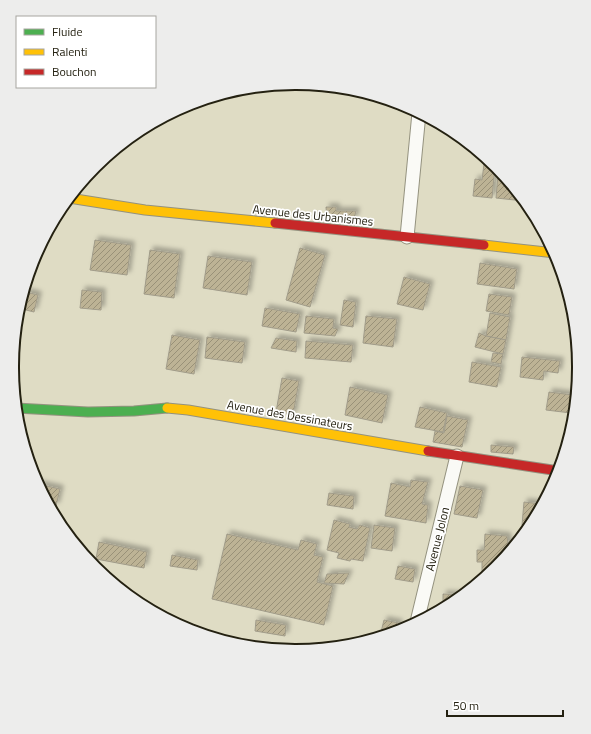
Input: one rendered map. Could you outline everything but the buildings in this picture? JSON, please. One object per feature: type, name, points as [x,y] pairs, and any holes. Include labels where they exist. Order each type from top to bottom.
[{"type":"street","points":[[408,237],[418,119]]},
{"type":"street","name":"Avenue des Urbanismes","points":[[76,199],[145,210],[547,252]]},
{"type":"street","name":"Avenue des Dessinateurs","points":[[22,408],[88,412],[134,411],[162,408],[188,410],[457,456],[552,470]]},
{"type":"street","name":"Avenue Jolon","points":[[419,615],[457,456]]},
{"type":"traffic: fast","points":[[22,408],[88,412],[134,411],[167,408]]},
{"type":"traffic: slow","points":[[76,199],[145,210],[275,223]]},
{"type":"traffic: slow","points":[[484,245],[547,252]]},
{"type":"traffic: slow","points":[[167,408],[188,410],[428,451]]},
{"type":"traffic: jam","points":[[275,223],[484,245]]},
{"type":"traffic: jam","points":[[428,451],[552,470]]}]
